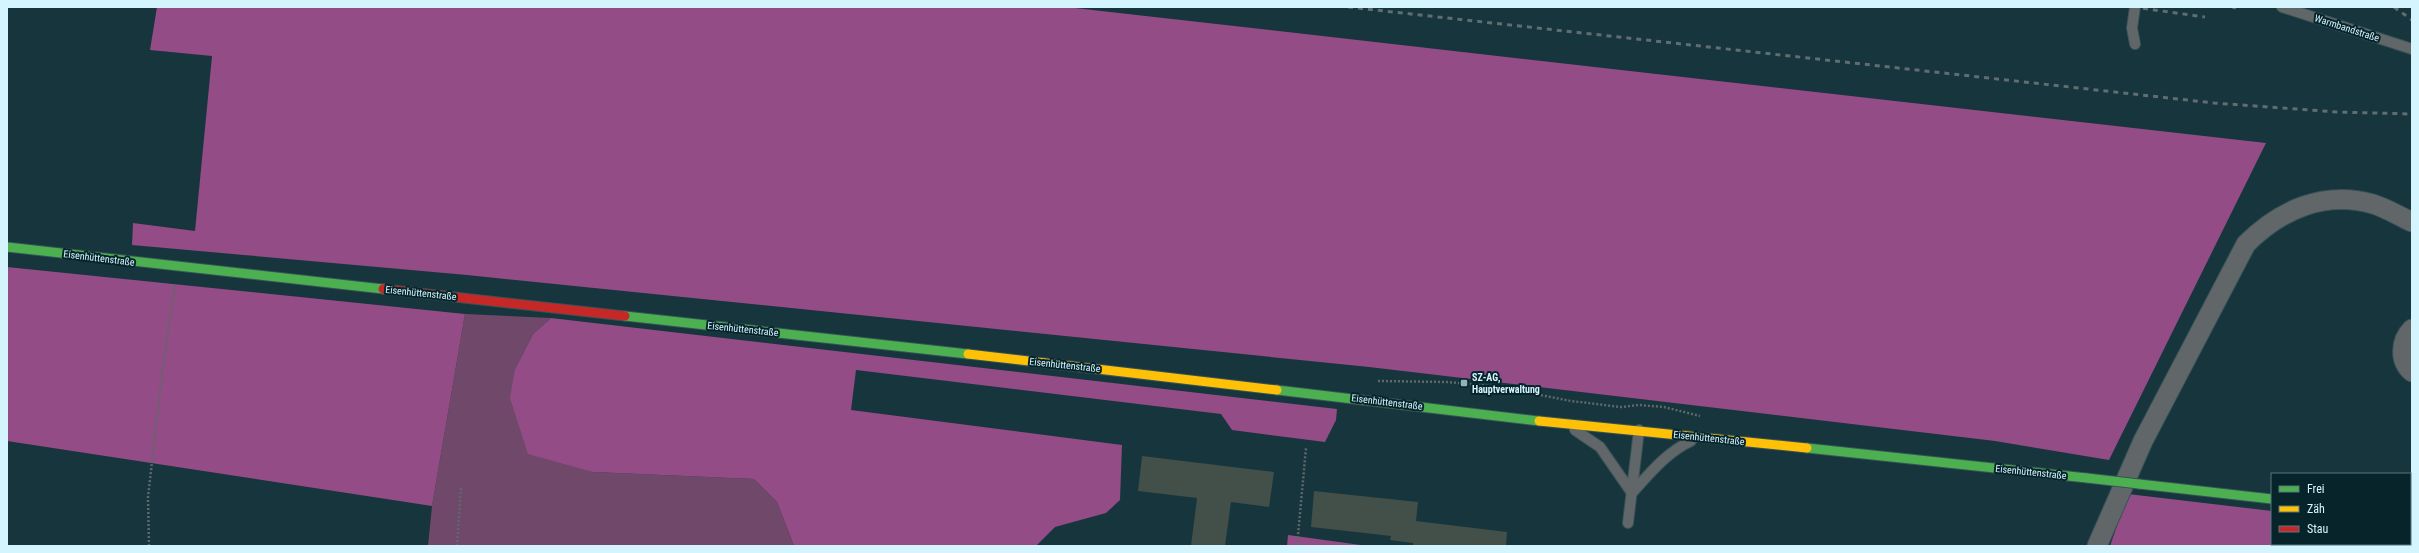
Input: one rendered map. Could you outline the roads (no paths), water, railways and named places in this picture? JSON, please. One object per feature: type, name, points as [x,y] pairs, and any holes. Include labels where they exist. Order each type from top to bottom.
[{"type":"street","points":[[2097,546],[2143,441],[2246,244],[2262,228],[2282,215],[2307,203],[2350,199],[2374,205],[2412,222]]},
{"type":"street","name":"Eisenhüttenstraße","points":[[7,247],[1142,373],[1488,416],[1639,430],[2271,499]]},
{"type":"street","points":[[2412,329],[2403,341],[2402,351],[2404,363],[2412,372]]},
{"type":"lane","points":[[2135,7],[2132,28],[2135,44]]},
{"type":"lane","name":"Warmbandstraße","points":[[2282,7],[2412,49]]},
{"type":"lane","points":[[1565,423],[1600,447],[1632,493]]},
{"type":"lane","points":[[1628,523],[1639,430]]},
{"type":"lane","points":[[1632,493],[1666,457],[1680,446],[1700,437]]},
{"type":"railway","points":[[1348,7],[2214,103],[2337,112],[2412,114]]},
{"type":"railway","points":[[2133,7],[2205,17]]},
{"type":"railway","points":[[2232,7],[2236,8]]},
{"type":"railway","points":[[2394,7],[2412,20]]},
{"type":"place","name":"SZ-AG, Hauptverwaltung","points":[[1464,383]]}]
